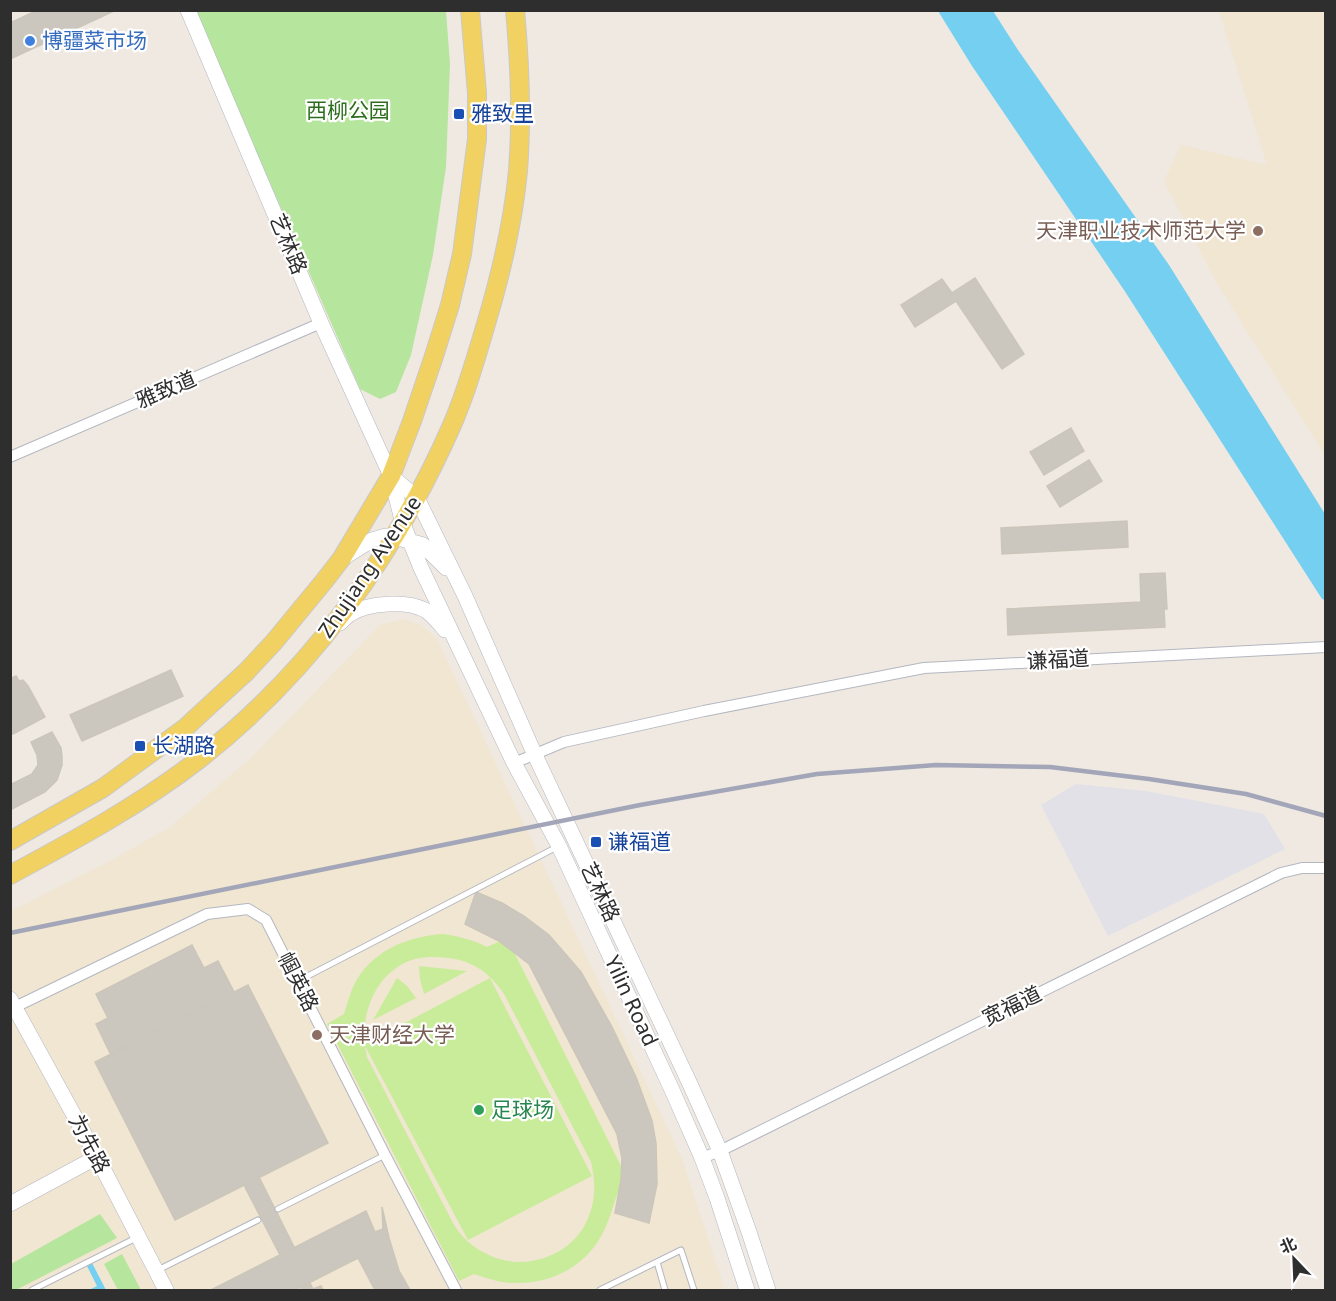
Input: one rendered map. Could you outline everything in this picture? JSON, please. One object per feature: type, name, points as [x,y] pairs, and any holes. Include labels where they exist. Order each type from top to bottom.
[{"type":"main road","name":"Zhujiang Avenue","points":[[10,841],[103,788],[185,728],[246,672],[297,615],[342,558],[391,476],[434,356],[450,305],[462,254],[477,140],[477,93],[470,10]]},
{"type":"main road","name":"Zhujiang Avenue","points":[[10,875],[89,832],[158,789],[198,760],[289,677],[324,638],[402,534],[453,423],[472,372],[499,281],[518,172],[519,59],[515,10]]},
{"type":"street","name":"艺林路","points":[[188,10],[321,322],[391,476],[402,534]]},
{"type":"street","name":"雅致道","points":[[10,457],[321,322]]},
{"type":"street","name":"艺林路","points":[[391,476],[417,498],[465,596],[534,753],[720,1151],[768,1290]]},
{"type":"street","points":[[342,558],[372,540],[402,534],[423,545],[435,556],[465,596]]},
{"type":"street","name":"Yilin Road","points":[[402,534],[514,763],[559,846],[672,1090],[702,1158],[747,1290]]},
{"type":"street","points":[[324,638],[351,614],[370,607],[398,604],[424,610],[436,619],[459,648]]},
{"type":"street","name":"谦福道","points":[[514,763],[564,742],[705,711],[924,668],[1326,647]]},
{"type":"street","name":"宽福道","points":[[702,1158],[1281,873],[1302,868],[1326,868]]},
{"type":"street","name":"帼英路","points":[[13,1003],[207,914],[248,909],[266,920],[456,1290]]},
{"type":"street","name":"为先路","points":[[13,1003],[166,1290]]},
{"type":"street","points":[[10,1203],[97,1157]]},
{"type":"lane","points":[[298,981],[559,846]]},
{"type":"lane","points":[[278,1209],[385,1155]]},
{"type":"lane","points":[[156,1271],[258,1220]]},
{"type":"lane","points":[[32,1290],[138,1236]]},
{"type":"lane","points":[[600,1290],[681,1250],[694,1290]]},
{"type":"lane","points":[[657,1262],[665,1290]]},
{"type":"shaded area","name":"天津职业技术师范大学","points":[[1219,11],[1325,11],[1325,455],[1216,282],[1164,181],[1181,145],[1267,165]]},
{"type":"shaded area","name":"天津财经大学","points":[[403,619],[421,625],[437,639],[682,1159],[725,1290],[11,1290],[11,911],[110,861],[170,827],[251,758],[380,625]]},
{"type":"shaded area","points":[[1076,784],[1146,791],[1264,814],[1285,849],[1108,936],[1041,805]]},
{"type":"green space","name":"西柳公园","points":[[195,11],[446,11],[450,64],[446,167],[433,255],[411,355],[396,392],[380,399],[360,389]]},
{"type":"green space","points":[[429,935],[455,936],[487,947],[507,938],[631,1186],[617,1195],[605,1228],[593,1249],[575,1266],[552,1277],[540,1281],[514,1283],[474,1274],[459,1281],[327,1024],[344,1014],[353,987],[360,975],[379,955],[403,942]],"holes":[[[442,957],[463,961],[481,970],[489,976],[504,994],[591,1162],[594,1194],[590,1213],[574,1240],[547,1257],[532,1261],[502,1260],[482,1251],[463,1237],[453,1223],[367,1057],[365,1046],[468,1240],[592,1176],[490,978],[365,1044],[366,1017],[375,992],[382,981],[402,964],[415,959]]]},
{"type":"green space","points":[[419,966],[467,971],[424,994]]},
{"type":"green space","points":[[397,978],[416,998],[373,1020]]},
{"type":"green space","points":[[100,1214],[117,1238],[16,1290],[11,1290],[11,1264]]},
{"type":"green space","points":[[122,1254],[141,1290],[118,1290],[104,1264]]},
{"type":"water","points":[[938,11],[993,11],[1169,265],[1325,514],[1325,600],[1322,599],[1124,290],[972,66]]},
{"type":"water","points":[[91,1261],[106,1290],[89,1290],[97,1286],[86,1264]]},
{"type":"building","name":"博疆菜市场","points":[[38,10],[116,10],[10,59],[10,23]]},
{"type":"building","points":[[975,278],[1024,354],[1002,369],[956,301],[915,327],[901,305],[942,279],[952,293]]},
{"type":"building","points":[[1071,428],[1084,451],[1044,475],[1030,452]]},
{"type":"building","points":[[1089,460],[1102,481],[1060,507],[1047,486]]},
{"type":"building","points":[[1127,521],[1128,547],[1002,554],[1001,528]]},
{"type":"building","points":[[1165,573],[1167,609],[1164,609],[1165,627],[1008,635],[1007,609],[1141,602],[1140,574]]},
{"type":"building","points":[[171,670],[183,696],[82,741],[70,715]]},
{"type":"building","points":[[16,676],[19,681],[23,680],[28,686],[45,717],[13,734],[10,729],[10,679]]},
{"type":"building","points":[[52,732],[61,748],[62,756],[62,765],[57,780],[45,792],[10,810],[10,785],[32,774],[38,765],[37,755],[31,742]]},
{"type":"building","points":[[476,892],[502,903],[549,935],[581,972],[612,1027],[636,1077],[652,1121],[656,1143],[657,1184],[649,1223],[615,1213],[622,1158],[617,1134],[529,964],[499,941],[465,924]]},
{"type":"building","points":[[192,945],[204,968],[218,961],[234,992],[111,1055],[96,1024],[108,1018],[96,994]]},
{"type":"building","points":[[248,985],[328,1143],[175,1220],[95,1062]]},
{"type":"building","points":[[259,1177],[294,1247],[280,1255],[244,1185]]},
{"type":"building","points":[[382,1207],[399,1271],[410,1290],[375,1290],[358,1258],[295,1290],[213,1289],[366,1211],[375,1232],[383,1229]]},
{"type":"building","points":[[310,1283],[313,1289],[321,1286],[323,1290],[302,1290],[301,1288]]},
{"type":"railway","points":[[10,933],[640,805],[817,774],[936,765],[1050,767],[1246,794],[1326,816]]},
{"type":"place","name":"博疆菜市场","points":[[30,41]]},
{"type":"place","name":"雅致里","points":[[459,114]]},
{"type":"place","name":"天津职业技术师范大学","points":[[1258,231]]},
{"type":"place","name":"长湖路","points":[[140,746]]},
{"type":"place","name":"谦福道","points":[[596,842]]},
{"type":"place","name":"天津财经大学","points":[[317,1035]]},
{"type":"place","name":"足球场","points":[[479,1110]]}]
